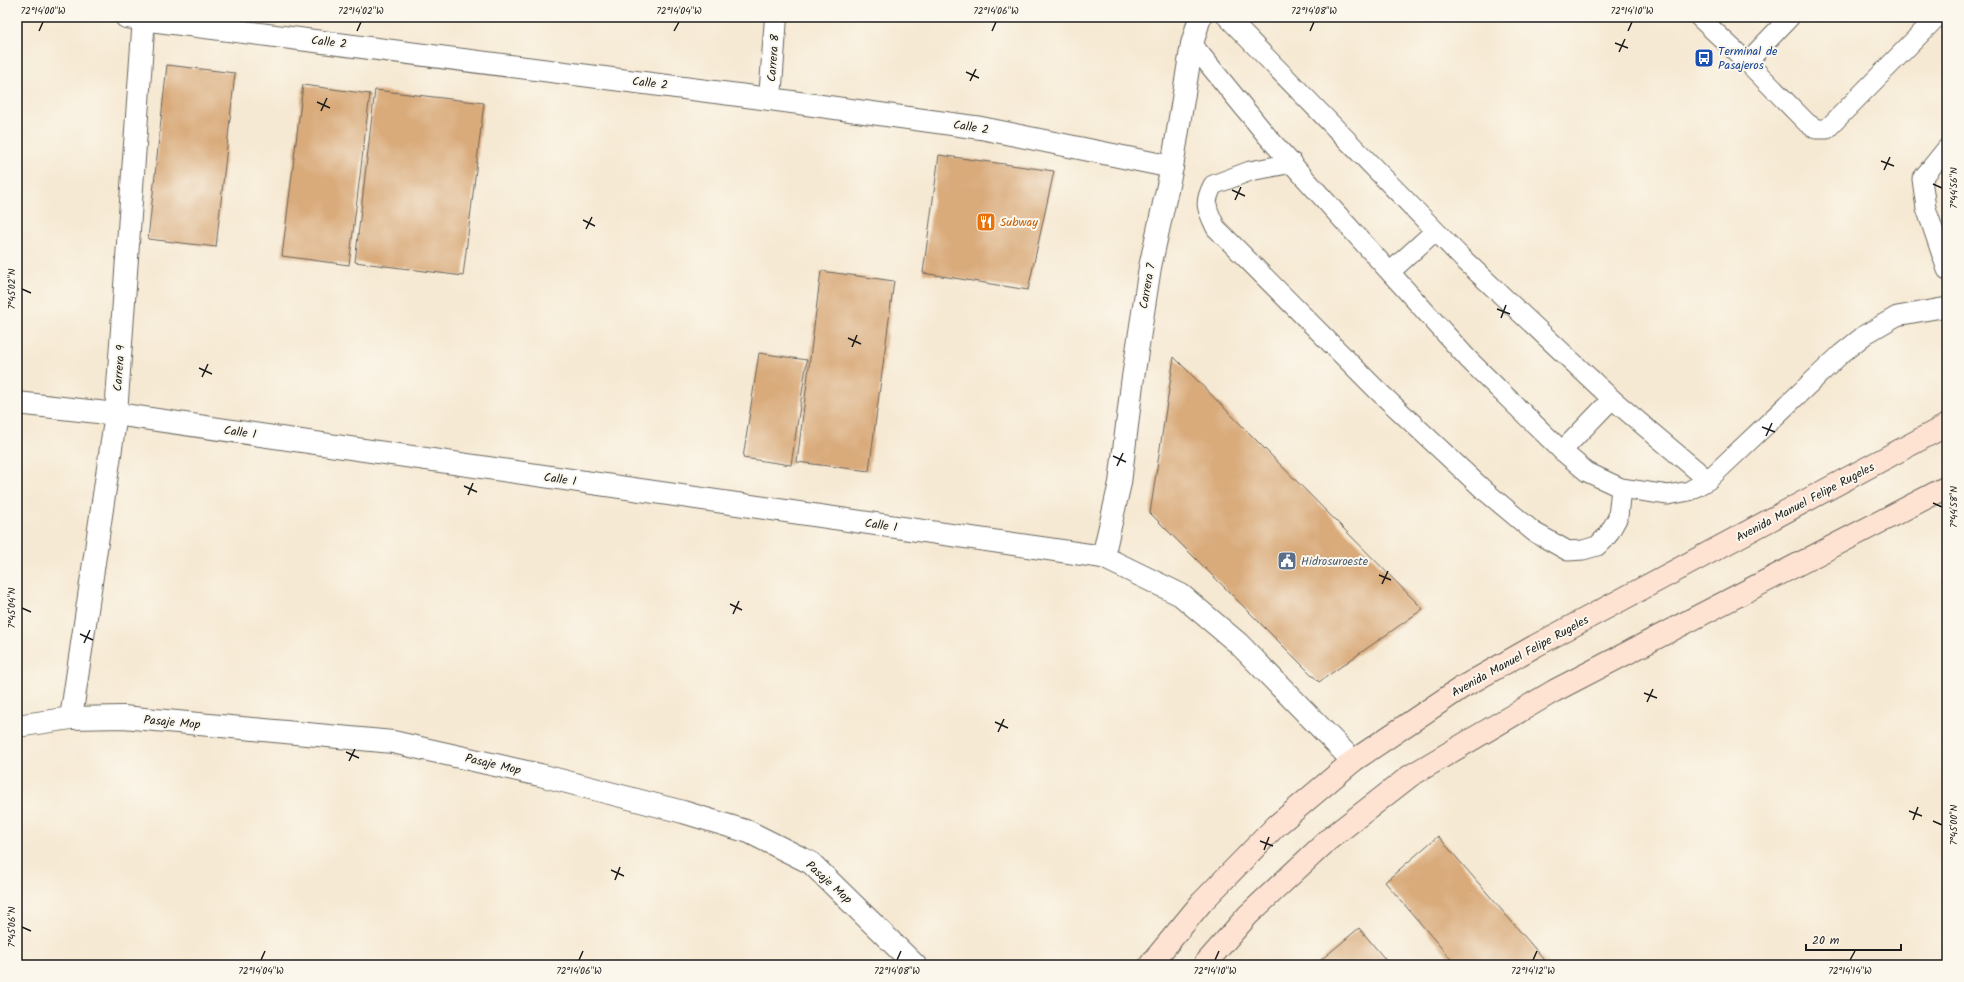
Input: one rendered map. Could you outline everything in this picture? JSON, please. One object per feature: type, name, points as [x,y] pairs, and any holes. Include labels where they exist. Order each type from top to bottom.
[{"type":"street","name":"Carrera 8","points":[[770,99],[776,17]]},
{"type":"street","name":"Carrera 7","points":[[1103,557],[1120,484],[1132,384],[1150,267],[1172,167],[1192,44],[1200,17]]},
{"type":"street","name":"Calle 2","points":[[138,18],[770,99],[981,128],[1172,167]]},
{"type":"street","name":"Carrera 9","points":[[71,718],[116,414],[138,18]]},
{"type":"street","name":"Calle 1","points":[[17,403],[116,414],[1103,557],[1181,595],[1239,644],[1353,760]]},
{"type":"street","name":"Avenida Manuel Felipe Rugeles","points":[[1150,965],[1202,902],[1276,826],[1353,760],[1468,684],[1947,424]]},
{"type":"street","points":[[1204,965],[1248,914],[1328,840],[1410,776],[1554,691],[1947,487]]},
{"type":"street","name":"Pasaje Mop","points":[[17,726],[71,718],[123,717],[393,742],[540,775],[683,812],[749,832],[811,863],[915,965]]},
{"type":"lane","points":[[1228,17],[1434,232],[1612,399],[1708,480]]},
{"type":"lane","points":[[1699,17],[1816,129],[1827,129],[1937,17]]},
{"type":"lane","points":[[1747,62],[1790,17]]},
{"type":"lane","points":[[1192,44],[1267,136],[1293,163],[1469,360],[1562,452],[1587,472],[1621,488],[1668,495],[1689,491],[1708,480],[1841,354],[1866,334],[1897,316],[1947,307]]},
{"type":"lane","points":[[1947,148],[1922,179],[1926,208],[1947,270]]},
{"type":"lane","points":[[1293,163],[1250,172],[1214,185],[1208,195],[1206,207],[1216,228],[1377,390],[1485,491],[1517,518],[1534,532],[1568,551],[1582,550],[1597,546],[1608,534],[1618,517],[1621,488]]},
{"type":"lane","points":[[1390,272],[1434,232]]},
{"type":"lane","points":[[1562,452],[1612,399]]},
{"type":"building","points":[[167,65],[235,73],[216,247],[148,239]]},
{"type":"building","points":[[303,85],[370,94],[349,265],[282,256]]},
{"type":"building","points":[[375,90],[484,103],[463,276],[355,262]]},
{"type":"building","name":"Subway","points":[[939,155],[1054,171],[1028,290],[923,273]]},
{"type":"building","points":[[821,271],[894,281],[869,471],[797,462]]},
{"type":"building","points":[[759,353],[807,360],[791,465],[743,458]]},
{"type":"building","name":"Hidrosuroeste","points":[[1174,357],[1423,609],[1319,682],[1150,513]]},
{"type":"building","points":[[1438,836],[1549,965],[1456,965],[1385,882]]},
{"type":"building","points":[[1359,928],[1390,965],[1315,965]]},
{"type":"place","name":"Terminal de Pasajeros","points":[[1704,58]]},
{"type":"place","name":"Subway","points":[[986,222]]},
{"type":"place","name":"Hidrosuroeste","points":[[1287,561]]}]
